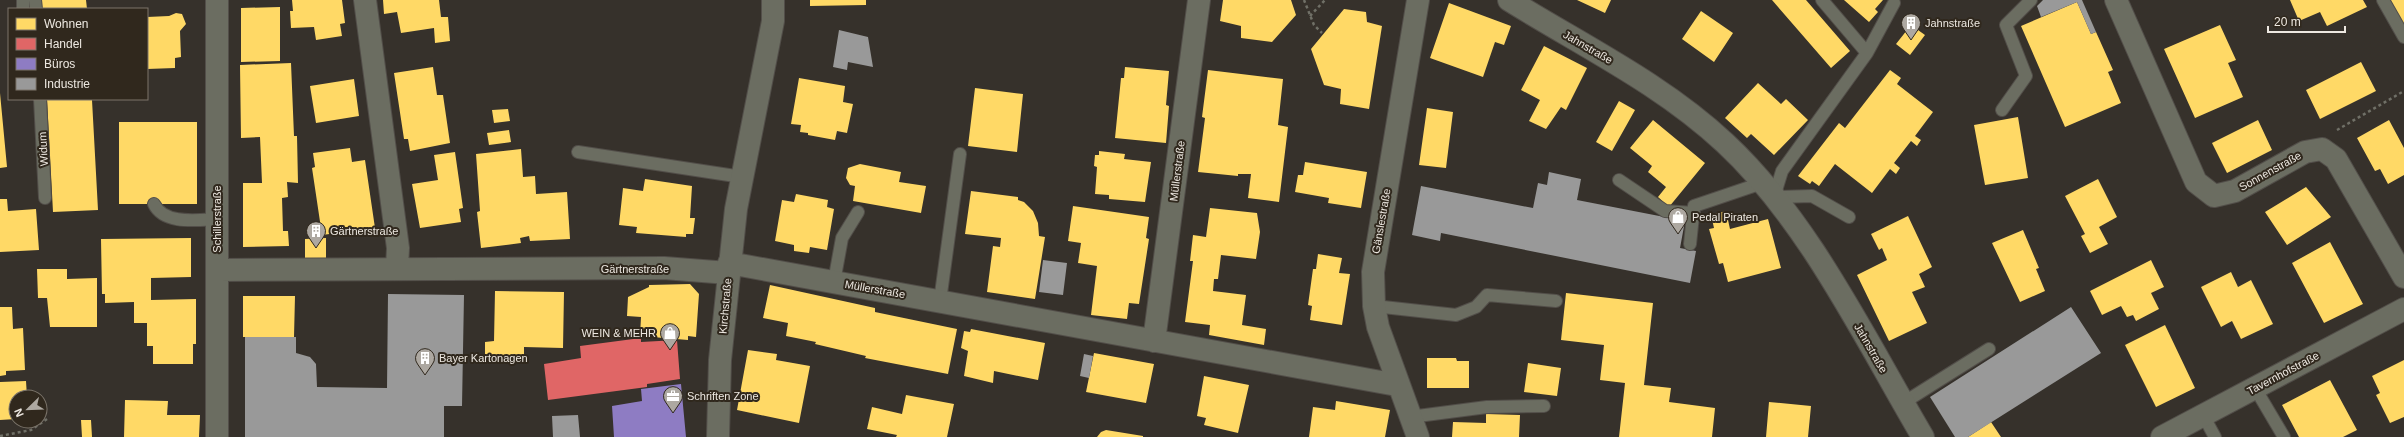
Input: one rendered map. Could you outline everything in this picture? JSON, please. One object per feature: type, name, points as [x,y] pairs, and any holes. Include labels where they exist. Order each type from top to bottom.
[{"type":"street","name":"Schillerstraße","points":[[217,0],[217,437]]},
{"type":"street","points":[[365,0],[398,248],[397,268]]},
{"type":"street","name":"Kirchstraße","points":[[718,437],[720,360],[728,268],[742,177],[773,22],[773,0]]},
{"type":"street","name":"Müllerstraße","points":[[1154,341],[1199,0]]},
{"type":"street","name":"Gänslestraße","points":[[1418,0],[1373,272],[1374,306],[1378,327],[1397,385],[1418,437]]},
{"type":"street","name":"Jahnstraße","points":[[1509,0],[1671,98],[1726,144],[1768,190],[1816,254],[1923,437]]},
{"type":"street","name":"Sonnenstraße","points":[[2116,0],[2196,182],[2214,196],[2235,191],[2305,152],[2322,149]]},
{"type":"street","points":[[2322,149],[2336,159],[2404,277]]},
{"type":"street","name":"Gärtnerstraße","points":[[217,270],[397,268],[728,268]]},
{"type":"street","name":"Müllerstraße","points":[[728,268],[834,282],[1397,385]]},
{"type":"street","name":"Tavernhofstraße","points":[[2162,437],[2404,308]]},
{"type":"lane","points":[[1822,0],[1868,53]]},
{"type":"lane","points":[[2002,110],[2026,76],[2006,25],[2031,0]]},
{"type":"lane","points":[[2383,0],[2404,37]]},
{"type":"lane","points":[[1768,190],[1868,53],[1894,3]]},
{"type":"lane","name":"Widum","points":[[40,100],[45,198]]},
{"type":"lane","points":[[578,152],[742,177]]},
{"type":"lane","points":[[940,301],[960,154]]},
{"type":"lane","points":[[1619,180],[1665,212],[1694,213]]},
{"type":"lane","points":[[1690,244],[1694,206],[1768,190],[1812,196],[1849,217]]},
{"type":"lane","points":[[154,204],[157,212],[168,218],[217,219]]},
{"type":"lane","name":"Müllerstraße","points":[[834,282],[842,238],[858,212]]},
{"type":"lane","points":[[1374,306],[1456,315],[1476,306],[1487,295],[1556,301]]},
{"type":"lane","points":[[1903,403],[1989,349]]},
{"type":"lane","points":[[2255,388],[2284,437]]},
{"type":"lane","points":[[1410,417],[1487,407],[1544,406]]},
{"type":"lane","points":[[2203,415],[2215,437]]},
{"type":"path","points":[[1304,0],[1314,25],[1322,33]]},
{"type":"path","points":[[1310,16],[1326,0]]},
{"type":"path","points":[[2322,149],[2331,134],[2404,91]]},
{"type":"path","points":[[0,436],[32,429]]},
{"type":"building: Wohnen","points":[[39,0],[86,0],[87,8],[40,8]]},
{"type":"building: Wohnen","points":[[292,0],[342,0],[345,23],[340,24],[342,36],[316,40],[314,27],[291,28],[290,11],[293,11]]},
{"type":"building: Wohnen","points":[[383,0],[439,0],[441,17],[448,17],[450,41],[435,43],[434,28],[401,33],[397,12],[384,14]]},
{"type":"building: Wohnen","points":[[810,0],[866,0],[866,5],[810,6]]},
{"type":"building: Wohnen","points":[[1223,0],[1291,0],[1296,15],[1272,42],[1241,38],[1241,26],[1220,21]]},
{"type":"building: Wohnen","points":[[1577,0],[1611,0],[1605,13]]},
{"type":"building: Wohnen","points":[[1772,0],[1806,0],[1850,51],[1831,68]]},
{"type":"building: Wohnen","points":[[1844,0],[1883,0],[1875,9],[1878,12],[1869,22]]},
{"type":"building: Wohnen","points":[[2290,0],[2363,0],[2367,7],[2327,26],[2320,12],[2299,21]]},
{"type":"building: Wohnen","points":[[2387,0],[2404,0],[2404,29]]},
{"type":"building: Wohnen","points":[[2077,2],[2091,34],[2096,32],[2113,70],[2108,72],[2121,103],[2065,127],[2021,26]]},
{"type":"building: Wohnen","points":[[1449,3],[1511,26],[1504,45],[1495,42],[1483,77],[1430,58]]},
{"type":"building: Wohnen","points":[[280,7],[280,61],[241,62],[241,8]]},
{"type":"building: Wohnen","points":[[1344,9],[1366,12],[1367,22],[1382,26],[1369,109],[1340,104],[1341,89],[1324,85],[1311,49]]},
{"type":"building: Wohnen","points":[[1701,11],[1733,33],[1714,62],[1682,39]]},
{"type":"building: Wohnen","points":[[176,13],[182,14],[186,24],[180,31],[181,57],[175,58],[175,68],[148,69],[148,17],[169,16]]},
{"type":"building: Wohnen","name":"Jahnstraße","points":[[1911,25],[1925,35],[1910,55],[1896,44]]},
{"type":"building: Wohnen","points":[[2220,25],[2236,60],[2228,63],[2243,97],[2195,118],[2164,49]]},
{"type":"building: Wohnen","points":[[1544,46],[1587,68],[1566,110],[1561,107],[1546,129],[1529,121],[1540,100],[1521,90]]},
{"type":"building: Wohnen","points":[[2361,62],[2376,91],[2320,119],[2306,90]]},
{"type":"building: Wohnen","points":[[291,63],[294,136],[297,136],[298,183],[287,182],[288,197],[282,198],[283,231],[288,231],[289,246],[243,247],[243,183],[262,183],[260,137],[241,138],[240,65]]},
{"type":"building: Wohnen","points":[[433,67],[437,95],[443,95],[450,143],[410,151],[408,139],[404,139],[394,73]]},
{"type":"building: Wohnen","points":[[1125,67],[1169,71],[1166,105],[1169,106],[1166,143],[1115,138],[1121,78],[1124,78]]},
{"type":"building: Wohnen","points":[[1208,70],[1283,79],[1278,125],[1288,127],[1279,202],[1248,198],[1251,174],[1238,174],[1238,176],[1198,172],[1205,118],[1202,117]]},
{"type":"building: Wohnen","points":[[1890,70],[1901,78],[1897,84],[1933,112],[1915,136],[1921,140],[1917,146],[1911,141],[1894,163],[1900,168],[1896,174],[1890,169],[1872,193],[1835,164],[1819,186],[1812,181],[1810,184],[1798,176],[1839,123],[1845,128]]},
{"type":"building: Wohnen","points":[[799,78],[845,86],[843,102],[853,104],[847,133],[837,131],[835,140],[808,135],[808,133],[800,132],[801,125],[791,124]]},
{"type":"building: Wohnen","points":[[354,79],[359,116],[316,123],[310,86]]},
{"type":"building: Wohnen","points":[[1758,83],[1781,104],[1786,99],[1808,120],[1774,155],[1751,134],[1747,138],[1725,118]]},
{"type":"building: Wohnen","points":[[975,88],[1023,94],[1017,152],[968,146]]},
{"type":"building: Wohnen","points":[[0,93],[7,167],[0,168]]},
{"type":"building: Wohnen","points":[[47,100],[92,100],[98,210],[53,212]]},
{"type":"building: Wohnen","points":[[1619,101],[1635,110],[1612,151],[1596,142]]},
{"type":"building: Wohnen","points":[[1427,108],[1453,112],[1446,168],[1419,165]]},
{"type":"building: Wohnen","points":[[508,109],[510,121],[494,123],[492,110]]},
{"type":"building: Wohnen","points":[[2018,117],[2028,178],[1985,185],[1974,125]]},
{"type":"building: Wohnen","points":[[1653,120],[1705,163],[1669,207],[1658,197],[1666,187],[1648,172],[1652,166],[1630,148]]},
{"type":"building: Wohnen","points":[[2258,120],[2272,150],[2227,173],[2212,143]]},
{"type":"building: Wohnen","points":[[2389,120],[2404,148],[2404,175],[2388,184],[2380,169],[2375,171],[2357,138]]},
{"type":"building: Wohnen","points":[[119,122],[197,122],[197,204],[119,204]]},
{"type":"building: Wohnen","points":[[509,130],[511,142],[489,145],[487,133]]},
{"type":"building: Wohnen","points":[[350,148],[352,162],[365,160],[375,228],[322,235],[312,168],[315,167],[313,153]]},
{"type":"building: Wohnen","points":[[521,149],[523,177],[535,176],[536,194],[567,192],[570,239],[530,241],[529,236],[520,238],[521,243],[481,248],[477,212],[480,211],[476,154]]},
{"type":"building: Wohnen","points":[[1099,151],[1125,154],[1124,159],[1151,162],[1145,202],[1109,199],[1109,195],[1095,194],[1097,167],[1094,166],[1095,155],[1099,155]]},
{"type":"building: Wohnen","points":[[455,152],[463,208],[459,209],[461,222],[420,228],[412,184],[438,180],[434,155]]},
{"type":"building: Wohnen","points":[[1305,162],[1367,172],[1361,208],[1328,203],[1329,198],[1295,192],[1298,175],[1303,175]]},
{"type":"building: Wohnen","points":[[860,164],[901,172],[899,182],[926,186],[921,213],[853,201],[855,186],[850,185],[846,178],[848,168]]},
{"type":"building: Wohnen","points":[[645,179],[692,186],[690,218],[695,218],[693,234],[686,234],[686,237],[636,233],[637,227],[619,225],[623,188],[643,191]]},
{"type":"building: Wohnen","points":[[2098,179],[2117,217],[2099,227],[2108,244],[2090,253],[2081,236],[2085,234],[2065,196]]},
{"type":"building: Wohnen","points":[[2306,187],[2331,217],[2287,245],[2265,212]]},
{"type":"building: Wohnen","points":[[971,191],[1018,197],[1018,200],[1024,202],[1033,211],[1038,223],[1039,236],[1045,237],[1035,299],[987,292],[993,246],[1000,247],[1001,238],[965,234]]},
{"type":"building: Wohnen","points":[[796,194],[828,200],[827,207],[834,209],[827,250],[810,247],[809,253],[794,251],[794,245],[775,241],[782,200],[794,202]]},
{"type":"building: Wohnen","points":[[0,199],[7,199],[8,211],[36,209],[39,250],[0,252]]},
{"type":"building: Wohnen","points":[[1073,206],[1149,217],[1146,238],[1149,239],[1139,304],[1129,303],[1127,319],[1091,315],[1097,266],[1078,263],[1081,243],[1068,241]]},
{"type":"building: Wohnen","points":[[1210,208],[1257,213],[1260,232],[1256,259],[1221,255],[1218,279],[1214,279],[1213,291],[1246,295],[1242,325],[1266,329],[1264,345],[1209,335],[1210,325],[1185,322],[1193,261],[1190,261],[1193,235],[1206,237]]},
{"type":"building: Wohnen","points":[[1726,211],[1730,229],[1768,219],[1781,268],[1728,282],[1723,263],[1719,264],[1709,229],[1714,228],[1711,215]]},
{"type":"building: Wohnen","points":[[1908,216],[1932,267],[1919,274],[1925,287],[1912,292],[1927,323],[1889,341],[1857,275],[1887,260],[1882,248],[1879,250],[1871,234]]},
{"type":"building: Wohnen","points":[[2023,230],[2039,268],[2036,269],[2045,291],[2020,302],[1992,243]]},
{"type":"building: Wohnen","points":[[191,238],[191,277],[151,278],[151,300],[196,299],[196,344],[193,344],[193,364],[153,364],[153,346],[147,346],[147,323],[134,323],[134,302],[105,303],[105,294],[102,294],[101,239]]},
{"type":"building: Wohnen","name":"Gärtnerstraße","points":[[326,238],[326,258],[305,258],[305,239]]},
{"type":"building: Wohnen","points":[[2330,242],[2363,304],[2324,323],[2292,263]]},
{"type":"building: Wohnen","points":[[1318,254],[1342,258],[1339,273],[1350,274],[1342,325],[1310,320],[1312,306],[1308,305],[1313,269],[1316,269]]},
{"type":"building: Wohnen","points":[[2151,260],[2164,287],[2151,293],[2159,309],[2136,321],[2133,315],[2127,317],[2121,306],[2102,315],[2090,291]]},
{"type":"building: Wohnen","points":[[37,269],[67,269],[67,279],[97,278],[97,327],[50,327],[47,298],[38,298]]},
{"type":"building: Wohnen","points":[[2231,272],[2238,287],[2251,280],[2273,324],[2241,339],[2232,321],[2221,327],[2201,287]]},
{"type":"building: Wohnen","points":[[690,284],[699,294],[696,337],[688,336],[688,340],[640,336],[641,317],[627,316],[628,297],[649,287],[649,285]]},
{"type":"building: Wohnen","points":[[770,285],[875,308],[875,312],[957,329],[948,374],[865,358],[866,356],[815,344],[816,342],[786,336],[788,323],[763,318]]},
{"type":"building: Wohnen","points":[[495,291],[564,292],[563,348],[524,347],[524,360],[485,361],[485,342],[494,341]]},
{"type":"building: Wohnen","points":[[1566,293],[1653,303],[1644,385],[1671,388],[1669,402],[1715,408],[1712,437],[1619,437],[1625,383],[1600,380],[1604,345],[1561,340]]},
{"type":"building: Wohnen","points":[[243,296],[295,296],[294,337],[243,337]]},
{"type":"building: Wohnen","points":[[0,307],[12,307],[13,329],[23,328],[25,370],[6,371],[6,375],[0,376]]},
{"type":"building: Wohnen","points":[[2165,325],[2195,388],[2156,407],[2125,345]]},
{"type":"building: Wohnen","points":[[971,329],[1045,343],[1038,380],[994,371],[993,383],[964,376],[968,351],[961,348],[964,331],[970,332]]},
{"type":"building: Wohnen","points":[[748,350],[777,354],[776,360],[810,366],[799,423],[737,410]]},
{"type":"building: Wohnen","points":[[1094,353],[1154,364],[1146,403],[1086,392]]},
{"type":"building: Wohnen","points":[[1427,358],[1456,358],[1457,361],[1469,361],[1469,388],[1427,388]]},
{"type":"building: Wohnen","points":[[2404,360],[2404,417],[2390,423],[2376,395],[2380,393],[2372,376]]},
{"type":"building: Wohnen","points":[[1528,363],[1561,368],[1557,396],[1524,392]]},
{"type":"building: Wohnen","points":[[1204,376],[1249,385],[1238,433],[1204,425],[1206,418],[1197,416]]},
{"type":"building: Wohnen","points":[[2330,380],[2357,430],[2343,437],[2299,437],[2282,405]]},
{"type":"building: Wohnen","points":[[26,381],[26,389],[8,389],[8,420],[0,420],[0,382]]},
{"type":"building: Wohnen","points":[[906,395],[954,404],[947,437],[896,437],[897,435],[867,429],[872,407],[902,414]]},
{"type":"building: Wohnen","points":[[125,400],[168,401],[167,415],[200,415],[199,437],[124,437]]},
{"type":"building: Wohnen","points":[[1336,401],[1390,410],[1385,437],[1309,437],[1313,407],[1335,410]]},
{"type":"building: Wohnen","points":[[1769,402],[1811,406],[1808,437],[1766,437]]},
{"type":"building: Wohnen","points":[[1486,414],[1520,415],[1519,437],[1452,437],[1453,422],[1486,423]]},
{"type":"building: Wohnen","points":[[81,420],[91,420],[92,437],[82,437]]},
{"type":"building: Wohnen","points":[[1991,422],[2001,437],[1968,437]]},
{"type":"building: Wohnen","points":[[1106,430],[1143,437],[1097,437],[1101,432]]},
{"type":"building: Handel","points":[[641,338],[641,342],[677,340],[680,379],[647,384],[647,387],[548,400],[544,364],[581,358],[580,346]]},
{"type":"building: Büros","points":[[681,384],[686,437],[614,437],[612,406],[642,401],[641,389]]},
{"type":"building: Industrie","points":[[2043,0],[2082,0],[2096,32],[2091,34],[2077,2],[2041,17],[2037,6]]},
{"type":"building: Industrie","points":[[839,30],[868,37],[873,67],[848,62],[847,70],[833,67]]},
{"type":"building: Industrie","points":[[1549,172],[1581,179],[1577,200],[1685,221],[1680,248],[1696,251],[1690,283],[1441,233],[1440,241],[1412,235],[1421,186],[1533,208],[1538,183],[1547,185]]},
{"type":"building: Industrie","points":[[1043,260],[1067,263],[1063,295],[1039,292]]},
{"type":"building: Industrie","name":"Bayer Kartonagen","points":[[388,294],[464,295],[462,406],[444,406],[444,437],[245,437],[245,337],[296,337],[296,353],[310,357],[316,364],[317,387],[387,388]]},
{"type":"building: Industrie","points":[[2071,307],[2101,353],[1968,437],[1955,437],[1930,397]]},
{"type":"building: Industrie","points":[[1084,354],[1093,356],[1089,378],[1080,376]]},
{"type":"building: Industrie","points":[[578,415],[580,437],[553,437],[552,416]]},
{"type":"place","name":"Jahnstraße","points":[[1911,40]]},
{"type":"place","name":"Pedal Piraten","points":[[1678,234]]},
{"type":"place","name":"Gärtnerstraße","points":[[316,248]]},
{"type":"place","name":"WEIN & MEHR","points":[[670,350]]},
{"type":"place","name":"Bayer Kartonagen","points":[[425,375]]},
{"type":"place","name":"Schriften Zone","points":[[673,413]]}]
